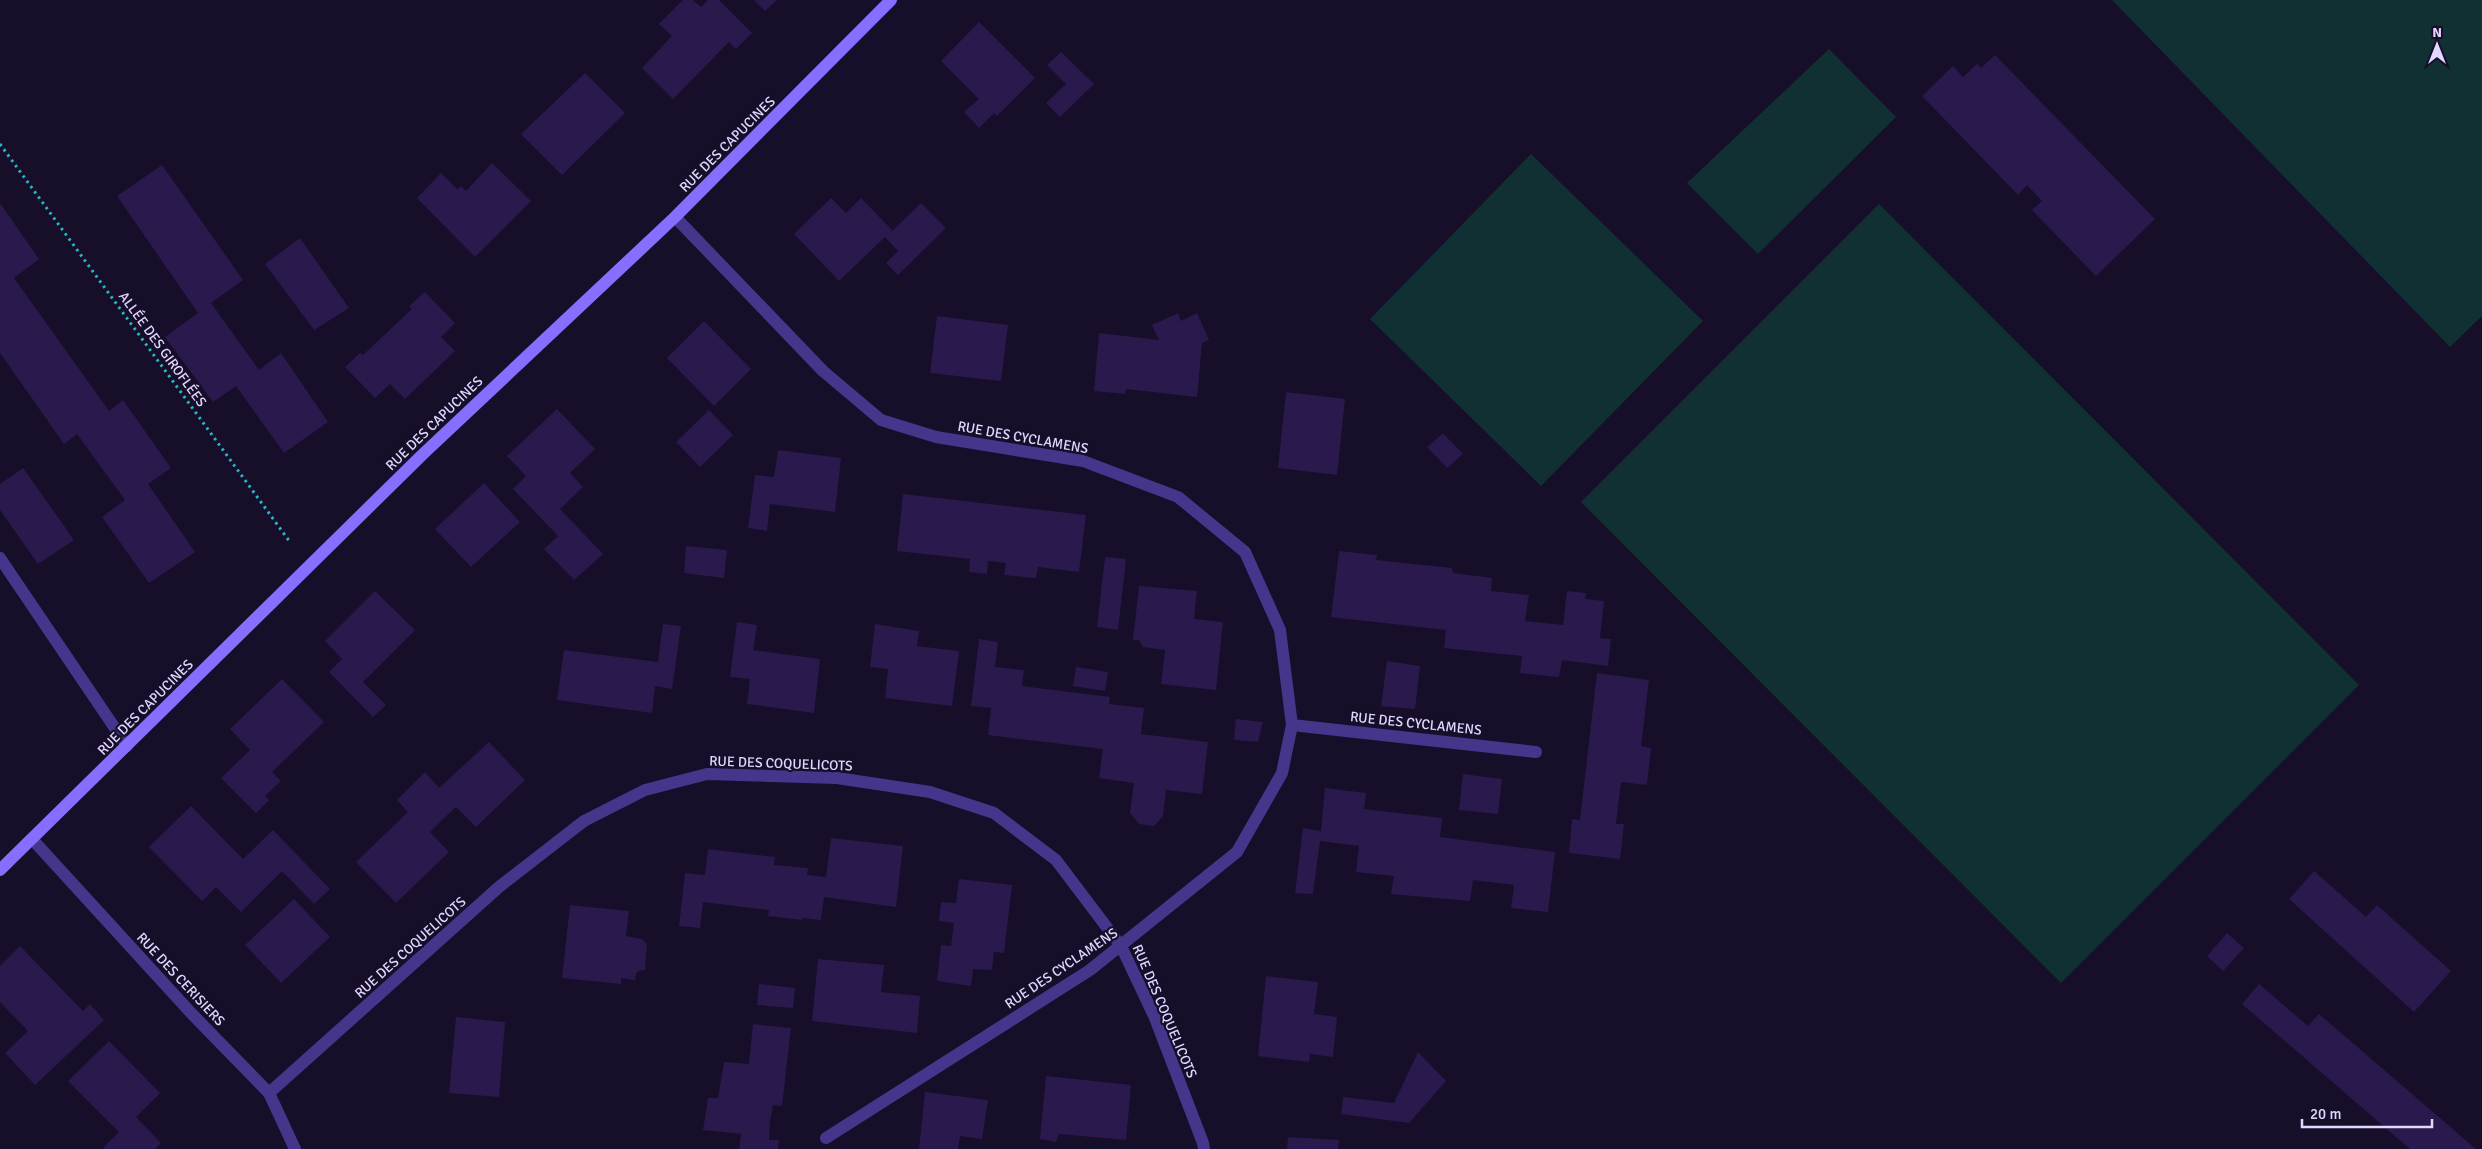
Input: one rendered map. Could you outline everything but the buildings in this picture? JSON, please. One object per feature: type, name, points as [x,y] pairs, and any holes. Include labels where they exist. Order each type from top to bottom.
[{"type":"street","name":"RUE DES CAPUCINES","points":[[0,870],[446,432],[675,216],[891,0]]},
{"type":"street","name":"RUE DES CYCLAMENS","points":[[675,216],[823,371],[881,420],[936,437],[1083,461],[1178,496],[1245,552],[1280,630],[1292,725],[1282,773],[1237,852],[1090,970],[826,1138]]},
{"type":"street","points":[[0,558],[126,746]]},
{"type":"street","name":"RUE DES CYCLAMENS","points":[[1292,725],[1536,752]]},
{"type":"street","name":"RUE DES COQUELICOTS","points":[[269,1093],[499,887],[584,821],[645,790],[707,774],[837,778],[930,792],[994,813],[1056,860],[1121,946],[1155,1018],[1203,1142],[1204,1149]]},
{"type":"street","name":"RUE DES CERISIERS","points":[[32,839],[192,1014],[269,1093],[295,1149]]},
{"type":"path","name":"ALLÉE DES GIROFLÉES","points":[[0,144],[308,567]]},
{"type":"green space","points":[[2112,0],[2482,0],[2482,316],[2450,347]]},
{"type":"green space","points":[[1829,49],[1896,117],[1758,254],[1687,183]]},
{"type":"green space","points":[[1531,154],[1703,321],[1541,486],[1370,319]]},
{"type":"green space","points":[[1879,204],[2359,685],[2061,983],[1581,502]]}]
